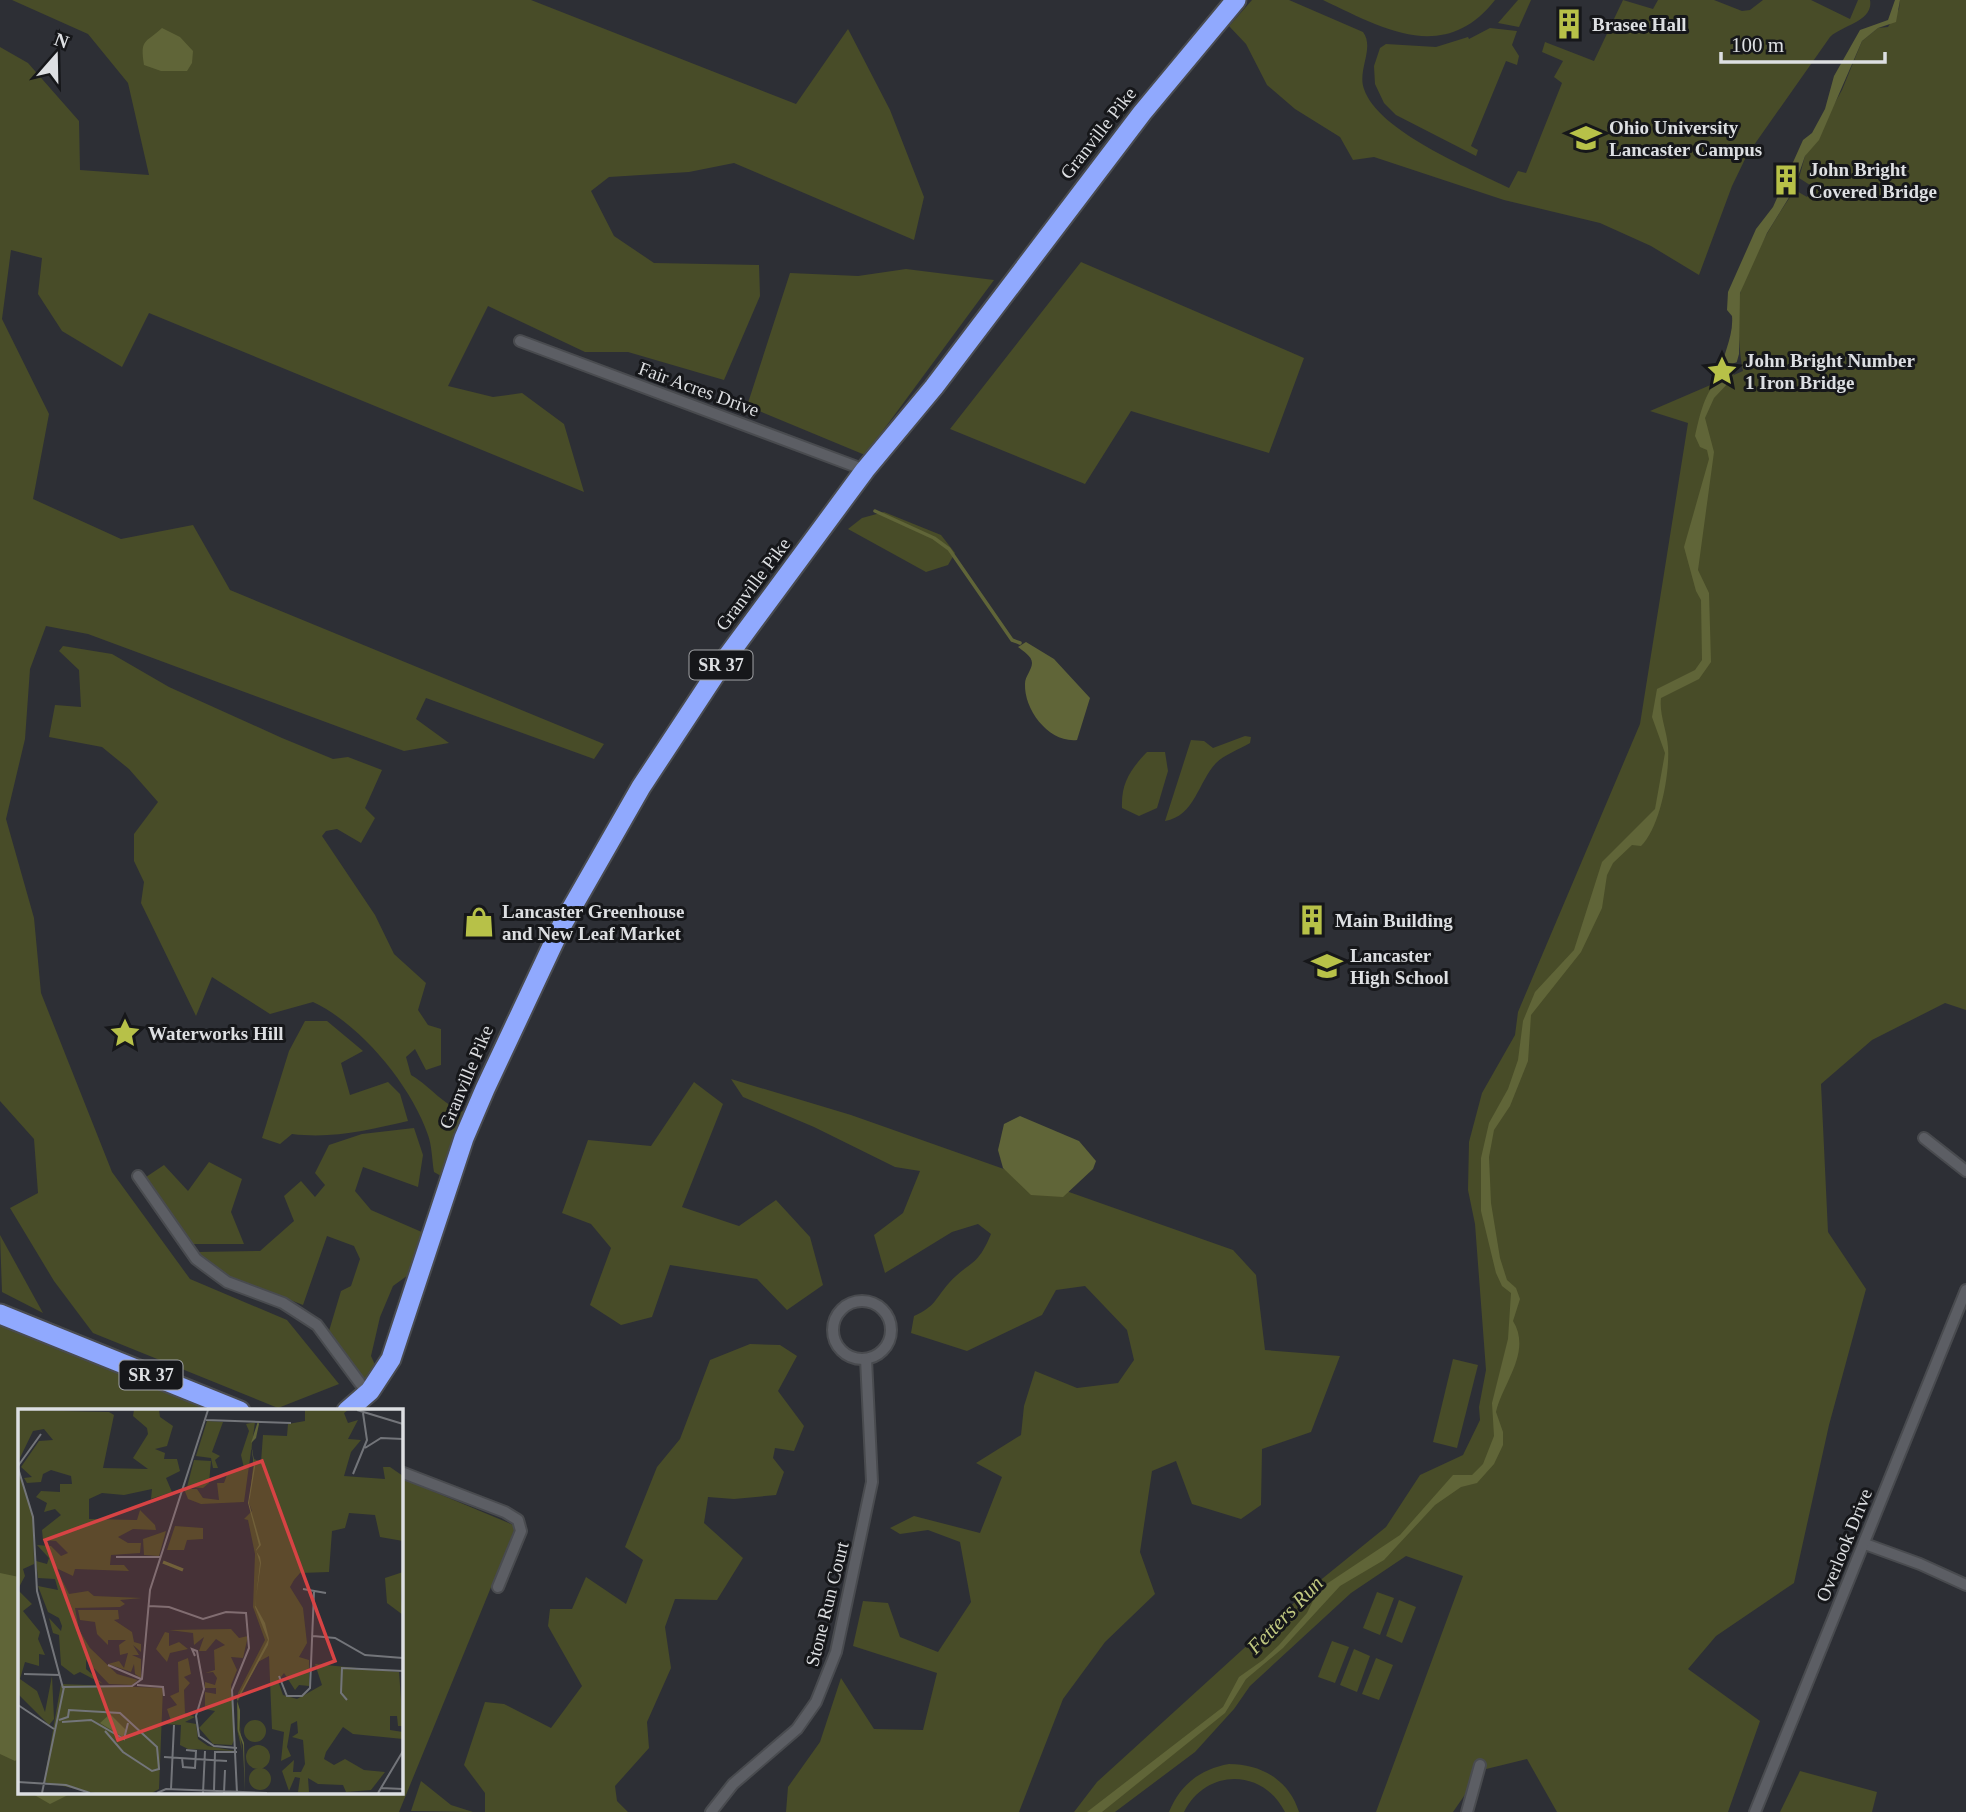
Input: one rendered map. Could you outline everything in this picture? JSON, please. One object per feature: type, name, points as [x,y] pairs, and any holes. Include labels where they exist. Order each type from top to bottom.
[{"type":"highway","name":"Granville Pike","points":[[349,1409],[368,1394],[391,1359],[456,1161],[485,1088],[562,925],[620,822],[695,702],[865,470],[934,387],[1117,144],[1236,0]]},
{"type":"highway","name":"SR 37","points":[[0,1314],[235,1409]]},
{"type":"street","name":"Fair Acres Drive","points":[[520,341],[865,470]]},
{"type":"street","points":[[1924,1138],[1966,1171]]},
{"type":"street","points":[[138,1176],[196,1259],[227,1282],[283,1303],[317,1325],[368,1394]]},
{"type":"street","name":"Overlook Drive","points":[[1755,1812],[1966,1290]]},
{"type":"street","points":[[858,1300],[868,1300],[880,1306],[891,1326],[886,1348],[866,1359],[844,1354],[832,1334],[838,1312],[858,1300]]},
{"type":"street","name":"Stone Run Court","points":[[710,1812],[733,1784],[786,1740],[808,1715],[825,1682],[836,1652],[872,1482],[866,1359]]},
{"type":"street","points":[[402,1472],[505,1512],[518,1520],[521,1525],[519,1538],[498,1587]]},
{"type":"street","points":[[1865,1544],[1920,1564],[1966,1586]]},
{"type":"street","points":[[1467,1812],[1480,1765]]},
{"type":"shaded area","points":[[12,0],[531,0],[796,104],[848,29],[890,110],[924,197],[914,240],[734,163],[689,172],[609,177],[591,191],[614,236],[654,263],[759,265],[760,296],[724,380],[628,352],[585,352],[488,306],[448,386],[493,397],[522,393],[564,424],[584,492],[149,313],[122,367],[62,331],[38,294],[42,258],[11,250],[2,319],[49,414],[33,499],[121,539],[193,525],[230,590],[604,744],[594,759],[426,698],[416,719],[449,743],[404,751],[88,634],[46,626],[30,669],[25,739],[6,819],[34,918],[41,993],[112,1172],[190,1279],[287,1320],[339,1384],[278,1408],[93,1333],[54,1281],[10,1208],[38,1193],[34,1139],[0,1101],[0,47],[28,63],[79,121],[80,170],[149,175],[128,83],[88,34]]},
{"type":"shaded area","points":[[1252,0],[1289,0],[1363,32],[1367,52],[1362,82],[1373,104],[1387,119],[1427,147],[1509,188],[1518,171],[1526,173],[1562,83],[1554,77],[1563,61],[1542,52],[1545,42],[1594,61],[1623,0],[1653,9],[1658,0],[1714,0],[1742,11],[1750,10],[1763,0],[1811,0],[1850,19],[1858,0],[1870,0],[1870,7],[1863,18],[1830,37],[1747,155],[1732,186],[1699,275],[1651,246],[1600,223],[1504,200],[1374,157],[1353,160],[1340,137],[1295,109],[1267,85],[1246,44],[1229,26]]},
{"type":"shaded area","points":[[1323,0],[1495,0],[1475,20],[1455,31],[1434,36],[1412,35],[1390,29]]},
{"type":"shaded area","points":[[1518,0],[1531,0],[1519,27],[1498,23]]},
{"type":"shaded area","points":[[1895,0],[1900,0],[1896,22],[1878,28],[1862,41],[1819,140],[1805,156],[1793,191],[1767,233],[1740,293],[1739,354],[1732,379],[1714,398],[1705,418],[1714,452],[1698,570],[1709,593],[1711,662],[1699,679],[1661,698],[1668,758],[1665,785],[1654,827],[1641,846],[1632,845],[1613,863],[1607,875],[1602,908],[1581,952],[1531,1015],[1528,1061],[1510,1106],[1494,1130],[1489,1157],[1491,1203],[1500,1258],[1507,1280],[1516,1288],[1520,1299],[1513,1321],[1518,1333],[1518,1356],[1496,1412],[1503,1432],[1503,1445],[1494,1464],[1477,1483],[1461,1487],[1435,1505],[1384,1560],[1340,1586],[1283,1648],[1246,1679],[1225,1713],[1102,1812],[1087,1812],[1223,1707],[1239,1677],[1279,1645],[1307,1613],[1319,1589],[1400,1535],[1453,1475],[1472,1475],[1483,1464],[1494,1436],[1492,1403],[1508,1339],[1511,1293],[1502,1286],[1496,1273],[1481,1211],[1481,1158],[1489,1123],[1508,1089],[1518,1060],[1523,1021],[1535,992],[1574,950],[1602,862],[1655,809],[1665,753],[1652,717],[1657,689],[1695,670],[1702,660],[1701,600],[1684,547],[1709,459],[1707,450],[1700,447],[1695,436],[1707,397],[1721,377],[1731,332],[1732,316],[1727,310],[1728,292],[1756,229],[1773,207],[1803,140],[1812,133],[1825,109],[1834,76],[1860,30],[1888,20]]},
{"type":"shaded area","points":[[1900,0],[1966,0],[1966,1010],[1945,1003],[1872,1040],[1821,1084],[1828,1232],[1866,1289],[1829,1425],[1794,1583],[1716,1636],[1688,1669],[1760,1721],[1728,1812],[1557,1812],[1527,1759],[1482,1770],[1453,1812],[1376,1812],[1463,1576],[1406,1556],[1351,1593],[1250,1686],[1234,1709],[1195,1752],[1115,1812],[1074,1812],[1097,1782],[1307,1591],[1386,1527],[1420,1475],[1463,1455],[1480,1420],[1479,1407],[1486,1370],[1475,1224],[1468,1190],[1469,1142],[1482,1093],[1515,1035],[1518,1012],[1640,724],[1688,423],[1650,411],[1743,371],[1739,342],[1739,307],[1741,290],[1751,264],[1795,190],[1807,197],[1813,187],[1799,178],[1805,156],[1842,90],[1862,41],[1878,28],[1888,27],[1899,9]]},
{"type":"shaded area","points":[[162,28],[180,37],[193,51],[192,63],[187,71],[161,71],[144,65],[143,46]]},
{"type":"shaded area","points":[[1490,28],[1517,31],[1512,45],[1519,56],[1517,65],[1506,61],[1471,146],[1478,150],[1476,156],[1396,115],[1384,103],[1375,84],[1374,66],[1380,48],[1386,44],[1436,47],[1468,37],[1469,39]]},
{"type":"shaded area","points":[[1081,262],[1304,358],[1269,453],[1131,411],[1085,484],[950,429]]},
{"type":"shaded area","points":[[906,269],[994,280],[865,455],[747,406],[790,273],[858,276]]},
{"type":"shaded area","points":[[884,512],[941,535],[955,553],[948,565],[926,572],[848,529],[862,518]]},
{"type":"shaded area","points":[[1026,642],[1054,659],[1090,698],[1077,740],[1057,736],[1040,723],[1034,714],[1025,684],[1032,660],[1018,647]]},
{"type":"shaded area","points":[[63,646],[112,654],[169,687],[282,738],[333,759],[348,757],[382,770],[365,808],[375,818],[361,843],[337,829],[326,831],[322,836],[375,915],[394,954],[426,983],[418,1010],[428,1025],[441,1029],[441,1065],[426,1070],[415,1049],[406,1057],[411,1075],[449,1104],[465,1112],[441,1176],[434,1172],[429,1139],[420,1116],[397,1077],[366,1041],[331,1012],[313,1002],[270,1014],[212,977],[196,1016],[141,903],[144,882],[134,861],[134,834],[158,802],[129,769],[102,747],[49,737],[55,705],[81,707],[79,670],[59,651]]},
{"type":"shaded area","points":[[1245,736],[1251,737],[1250,743],[1216,763],[1183,813],[1165,821],[1191,740],[1204,741],[1213,748]]},
{"type":"shaded area","points":[[1147,752],[1165,752],[1168,771],[1157,808],[1139,816],[1122,808],[1123,791],[1128,777]]},
{"type":"shaded area","points":[[305,1021],[327,1021],[363,1051],[341,1063],[350,1095],[388,1082],[400,1094],[408,1121],[336,1134],[292,1134],[280,1144],[262,1138],[289,1051]]},
{"type":"shaded area","points":[[731,1079],[851,1115],[1233,1250],[1256,1275],[1265,1350],[1340,1356],[1311,1432],[1262,1449],[1261,1505],[1241,1519],[1192,1504],[1176,1461],[1152,1471],[1140,1552],[1155,1594],[1105,1642],[1063,1699],[1019,1812],[786,1812],[788,1787],[820,1742],[841,1678],[874,1729],[923,1730],[937,1673],[853,1646],[863,1601],[888,1603],[900,1637],[938,1652],[971,1602],[960,1542],[928,1530],[900,1534],[890,1528],[914,1516],[980,1533],[1002,1477],[976,1463],[1021,1435],[1024,1406],[1035,1371],[1077,1388],[1118,1383],[1134,1360],[1127,1330],[1085,1286],[1056,1290],[1042,1315],[967,1351],[911,1333],[914,1316],[931,1306],[949,1283],[977,1258],[991,1234],[978,1224],[952,1232],[885,1273],[874,1235],[903,1213],[920,1171],[895,1167],[814,1127],[743,1097]]},
{"type":"shaded area","points":[[694,1082],[723,1104],[682,1207],[739,1226],[776,1200],[810,1237],[823,1285],[787,1310],[757,1279],[670,1265],[652,1317],[621,1325],[590,1305],[611,1248],[591,1224],[562,1213],[588,1140],[651,1146]]},
{"type":"shaded area","points":[[1020,1116],[1079,1141],[1096,1161],[1093,1169],[1063,1197],[1031,1195],[1003,1168],[998,1150],[1004,1124]]},
{"type":"shaded area","points":[[414,1128],[423,1155],[418,1187],[363,1167],[355,1191],[371,1210],[424,1233],[411,1273],[393,1286],[380,1317],[371,1356],[377,1369],[363,1381],[329,1331],[341,1291],[351,1286],[360,1259],[354,1246],[327,1236],[303,1305],[214,1270],[197,1252],[260,1251],[294,1221],[284,1196],[301,1181],[315,1197],[325,1185],[315,1173],[329,1145],[362,1134]]},
{"type":"shaded area","points":[[209,1162],[242,1179],[231,1212],[244,1244],[191,1244],[146,1177],[164,1165],[188,1191]]},
{"type":"shaded area","points":[[0,1235],[43,1313],[2,1292]]},
{"type":"shaded area","points":[[0,1317],[232,1409],[18,1409],[18,1794],[402,1794],[402,1478],[516,1526],[399,1812],[0,1812]]},
{"type":"shaded area","points":[[750,1344],[780,1345],[797,1356],[778,1391],[804,1426],[794,1451],[775,1448],[773,1458],[784,1472],[776,1495],[734,1499],[708,1497],[704,1523],[743,1558],[717,1600],[675,1599],[665,1627],[671,1668],[647,1722],[649,1748],[615,1786],[617,1801],[628,1812],[485,1812],[485,1793],[464,1765],[485,1702],[504,1704],[551,1728],[582,1686],[548,1626],[550,1609],[572,1609],[586,1577],[626,1604],[643,1560],[625,1547],[657,1467],[680,1439],[710,1360]]},
{"type":"shaded area","points":[[1453,1359],[1478,1365],[1457,1448],[1433,1442]]},
{"type":"shaded area","points":[[0,1573],[18,1577],[18,1759],[15,1761],[0,1754]]},
{"type":"shaded area","points":[[1377,1592],[1394,1598],[1380,1635],[1363,1628]]},
{"type":"shaded area","points":[[1399,1600],[1416,1607],[1402,1643],[1386,1636]]},
{"type":"shaded area","points":[[1332,1641],[1349,1647],[1335,1683],[1318,1677]]},
{"type":"shaded area","points":[[1354,1649],[1370,1656],[1357,1692],[1340,1685]]},
{"type":"shaded area","points":[[1376,1658],[1393,1665],[1379,1700],[1362,1694]]},
{"type":"shaded area","points":[[1229,1764],[1252,1767],[1272,1776],[1288,1791],[1299,1812],[1285,1812],[1263,1787],[1234,1779],[1206,1787],[1184,1812],[1169,1812],[1179,1794],[1192,1780],[1209,1770]]},
{"type":"shaded area","points":[[1800,1771],[1877,1792],[1872,1812],[1780,1812]]},
{"type":"shaded area","points":[[421,1781],[451,1805],[473,1812],[411,1811]]},
{"type":"shaded area","points":[[33,1794],[70,1794],[50,1804]]},
{"type":"pier","points":[[1741,361],[1738,371],[1715,377],[1718,368]]},
{"type":"waterway","points":[[875,511],[934,538],[949,549],[1012,640],[1020,643]]},
{"type":"place","name":"Brasee Hall","points":[[1569,24]]},
{"type":"place","name":"Ohio University Lancaster Campus","points":[[1586,138]]},
{"type":"place","name":"John Bright Covered Bridge","points":[[1786,180]]},
{"type":"place","name":"John Bright Number 1 Iron Bridge","points":[[1722,371]]},
{"type":"place","name":"Main Building","points":[[1312,920]]},
{"type":"place","name":"Lancaster Greenhouse and New Leaf Market","points":[[479,922]]},
{"type":"place","name":"Lancaster High School","points":[[1327,966]]},
{"type":"place","name":"Waterworks Hill","points":[[125,1033]]},
{"type":"water label","name":"Fetters Run","points":[[1285,1615]]}]
